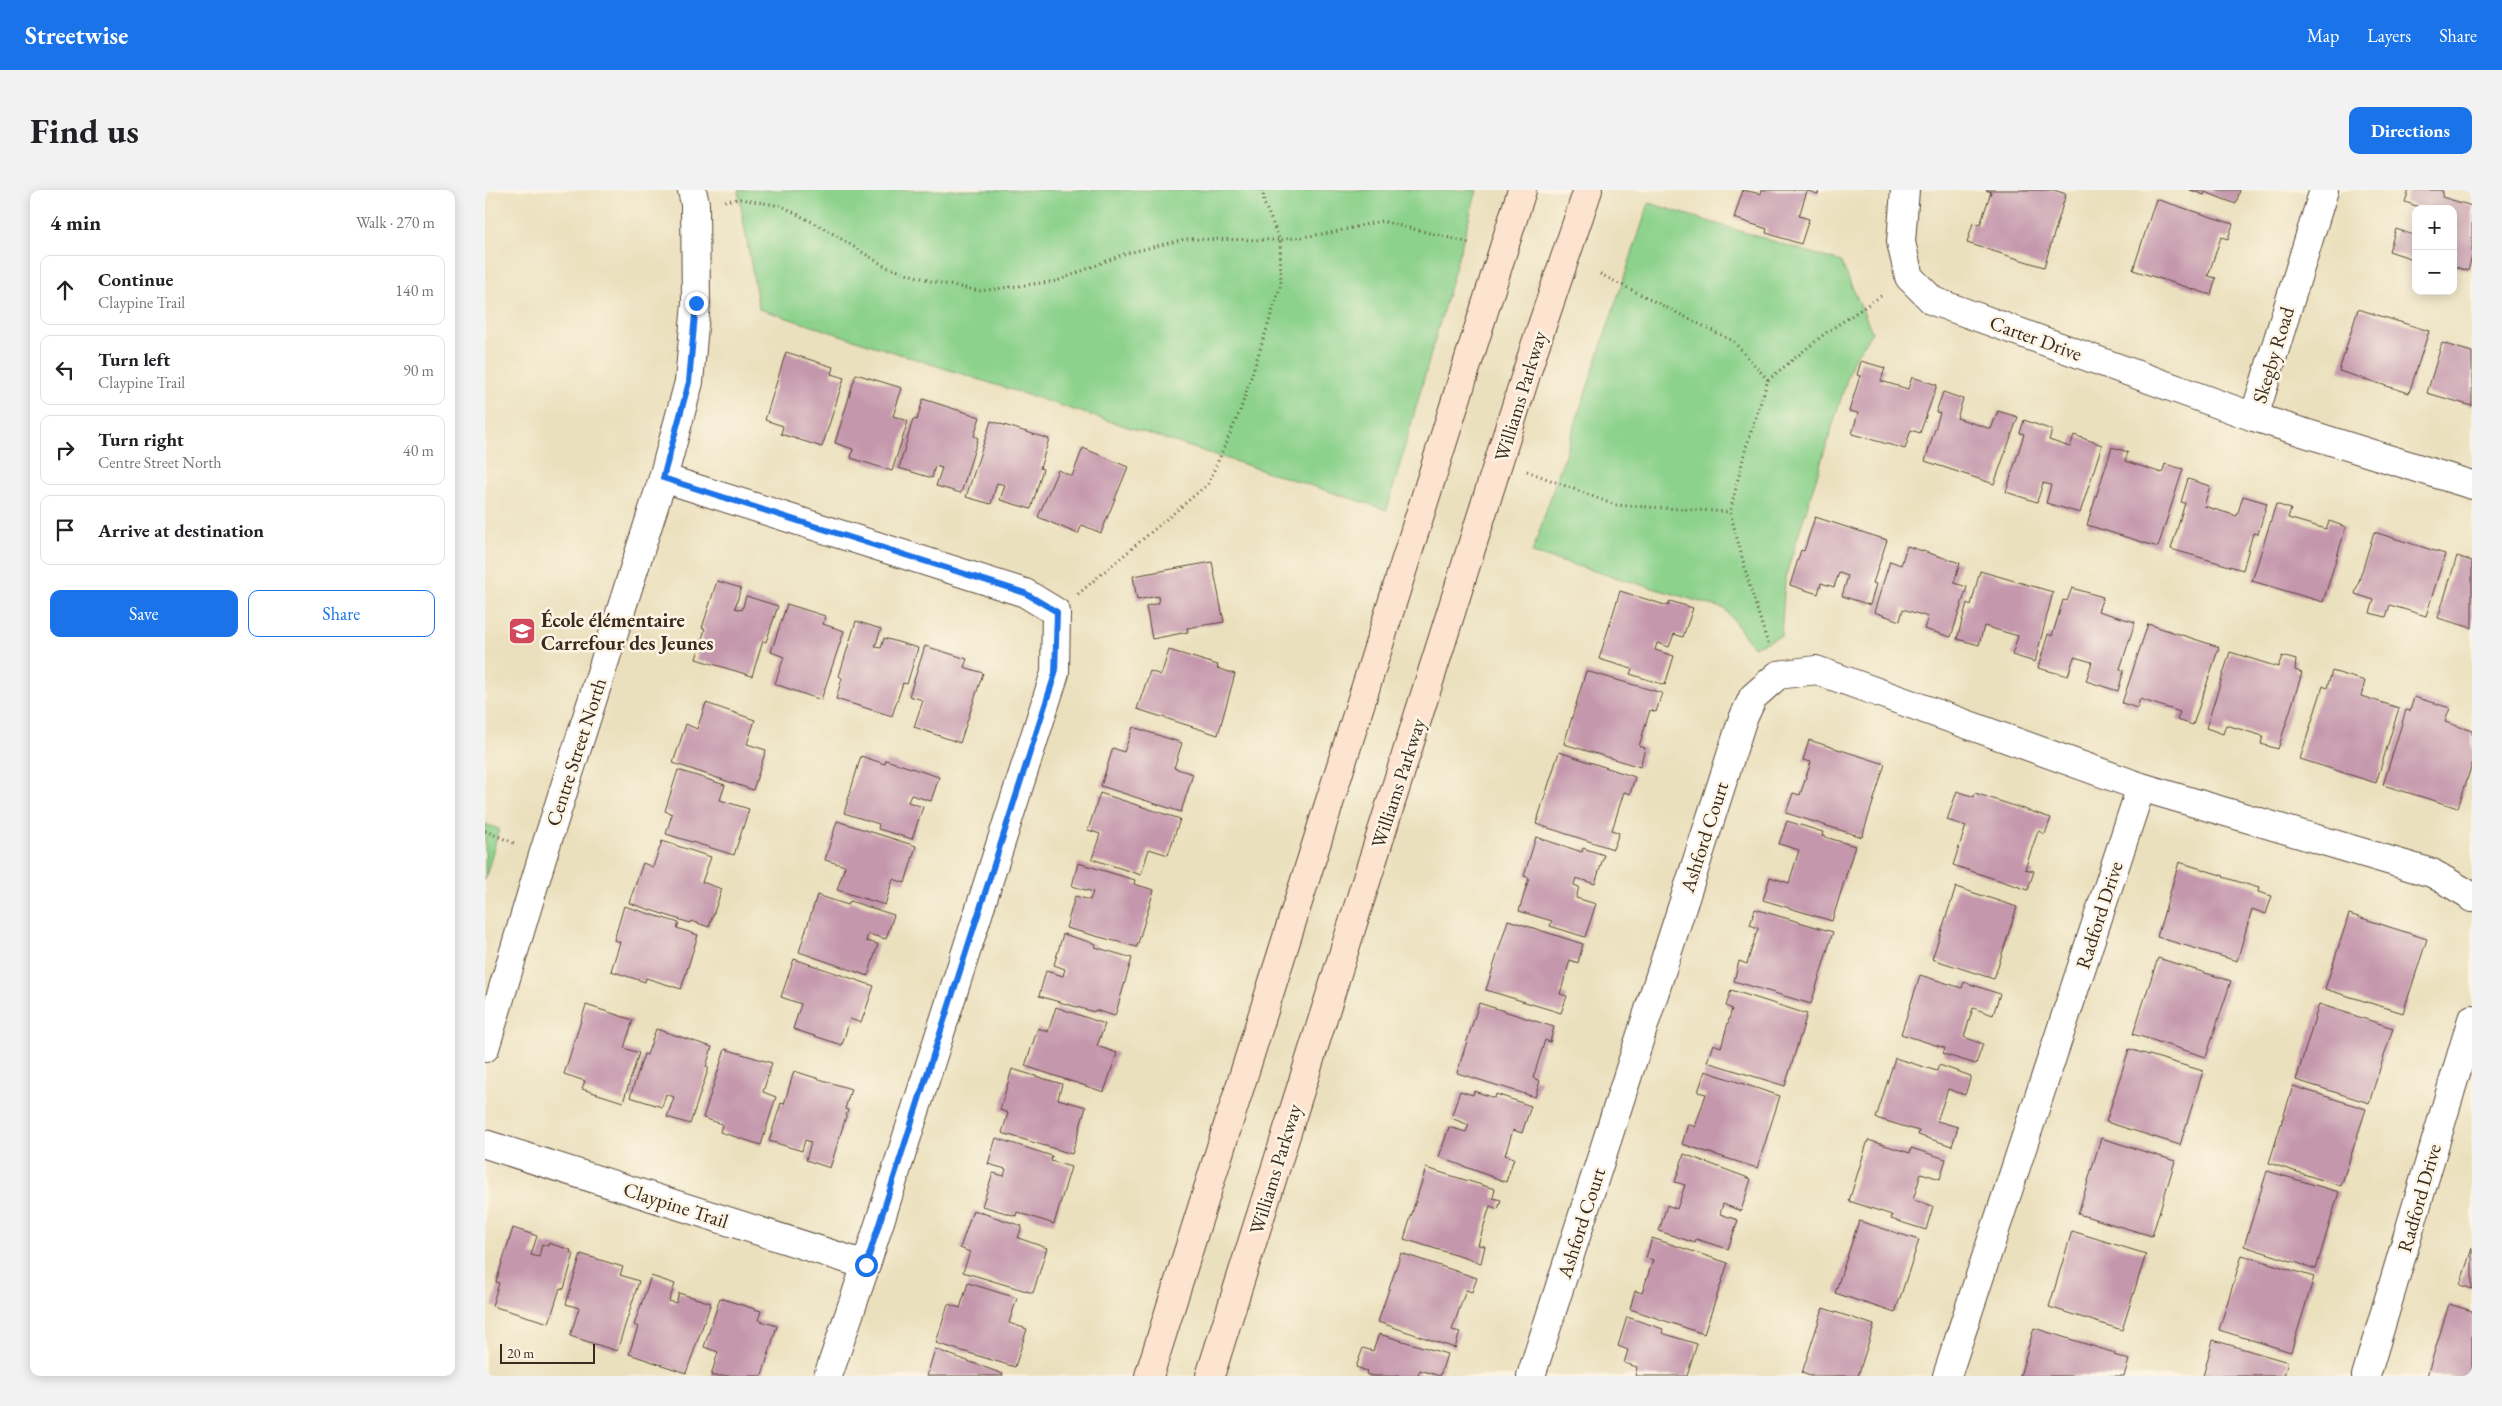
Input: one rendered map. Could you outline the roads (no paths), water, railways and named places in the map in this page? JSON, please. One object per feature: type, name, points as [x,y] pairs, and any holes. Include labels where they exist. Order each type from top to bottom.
[{"type":"main road","points":[[1149,1376],[1521,190]]},
{"type":"main road","name":"Williams Parkway","points":[[1210,1376],[1500,460],[1588,190]]},
{"type":"street","name":"Carter Drive","points":[[1905,190],[1901,242],[1909,277],[1933,301],[2254,416]]},
{"type":"street","name":"Skegby Road","points":[[2324,190],[2254,416],[2472,485]]},
{"type":"street","name":"Centre Street North","points":[[485,1048],[543,855],[663,478],[689,382],[696,303],[694,197]]},
{"type":"street","points":[[663,478],[1025,593],[1057,612],[1055,674],[866,1265],[828,1376]]},
{"type":"street","name":"Ashford Court","points":[[1531,1376],[1742,721],[1753,696],[1778,675],[1816,670],[2141,787]]},
{"type":"street","points":[[2141,787],[2432,873],[2472,898]]},
{"type":"street","name":"Radford Drive","points":[[1947,1376],[2141,787]]},
{"type":"street","name":"Radford Drive","points":[[2366,1376],[2472,1019]]},
{"type":"street","name":"Claypine Trail","points":[[485,1144],[866,1265]]},
{"type":"place","name":"École élémentaire Carrefour des Jeunes","points":[[522,631]]}]
